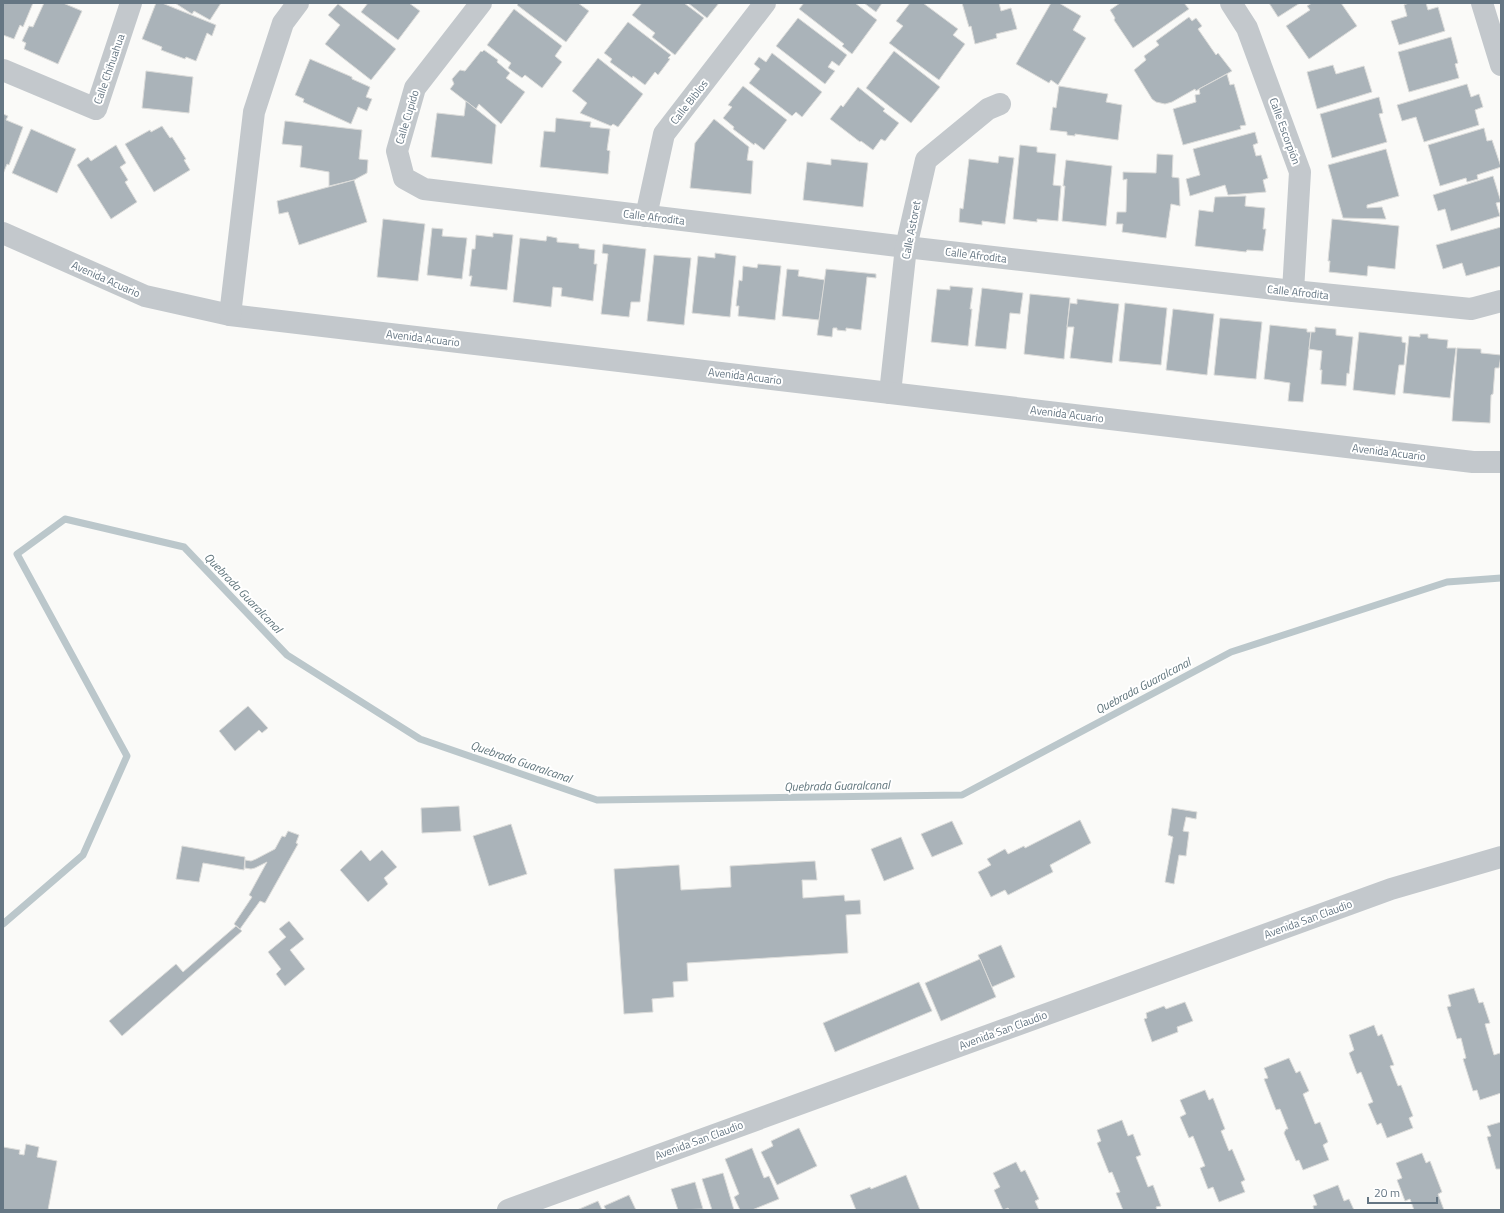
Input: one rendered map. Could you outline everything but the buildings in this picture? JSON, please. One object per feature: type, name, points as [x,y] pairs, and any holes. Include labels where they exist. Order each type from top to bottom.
[{"type":"street","name":"Calle Chihuahua","points":[[3,70],[96,109],[132,3]]},
{"type":"street","points":[[230,315],[254,112],[283,23],[298,3]]},
{"type":"street","name":"Calle Cupido","points":[[451,192],[424,189],[404,178],[397,151],[415,88],[481,3]]},
{"type":"street","name":"Calle Biblos","points":[[646,216],[664,134],[765,3]]},
{"type":"street","name":"Calle Escorpión","points":[[1231,3],[1247,28],[1300,172],[1294,292]]},
{"type":"street","points":[[1482,3],[1501,65]]},
{"type":"street","name":"Calle Astoret","points":[[890,392],[906,247],[926,160],[988,109],[1000,104]]},
{"type":"street","name":"Calle Afrodita","points":[[451,192],[1294,292],[1471,309],[1501,301]]},
{"type":"street","name":"Avenida Acuario","points":[[3,234],[145,296],[230,315],[1473,462],[1501,462]]},
{"type":"street","name":"Avenida San Claudio","points":[[508,1210],[1391,889],[1501,857]]},
{"type":"waterway","name":"Quebrada Guaralcanal","points":[[3,924],[83,855],[127,756],[17,554],[65,519],[184,547],[287,655],[420,739],[597,800],[962,795],[1231,652],[1447,582],[1501,578]]}]
